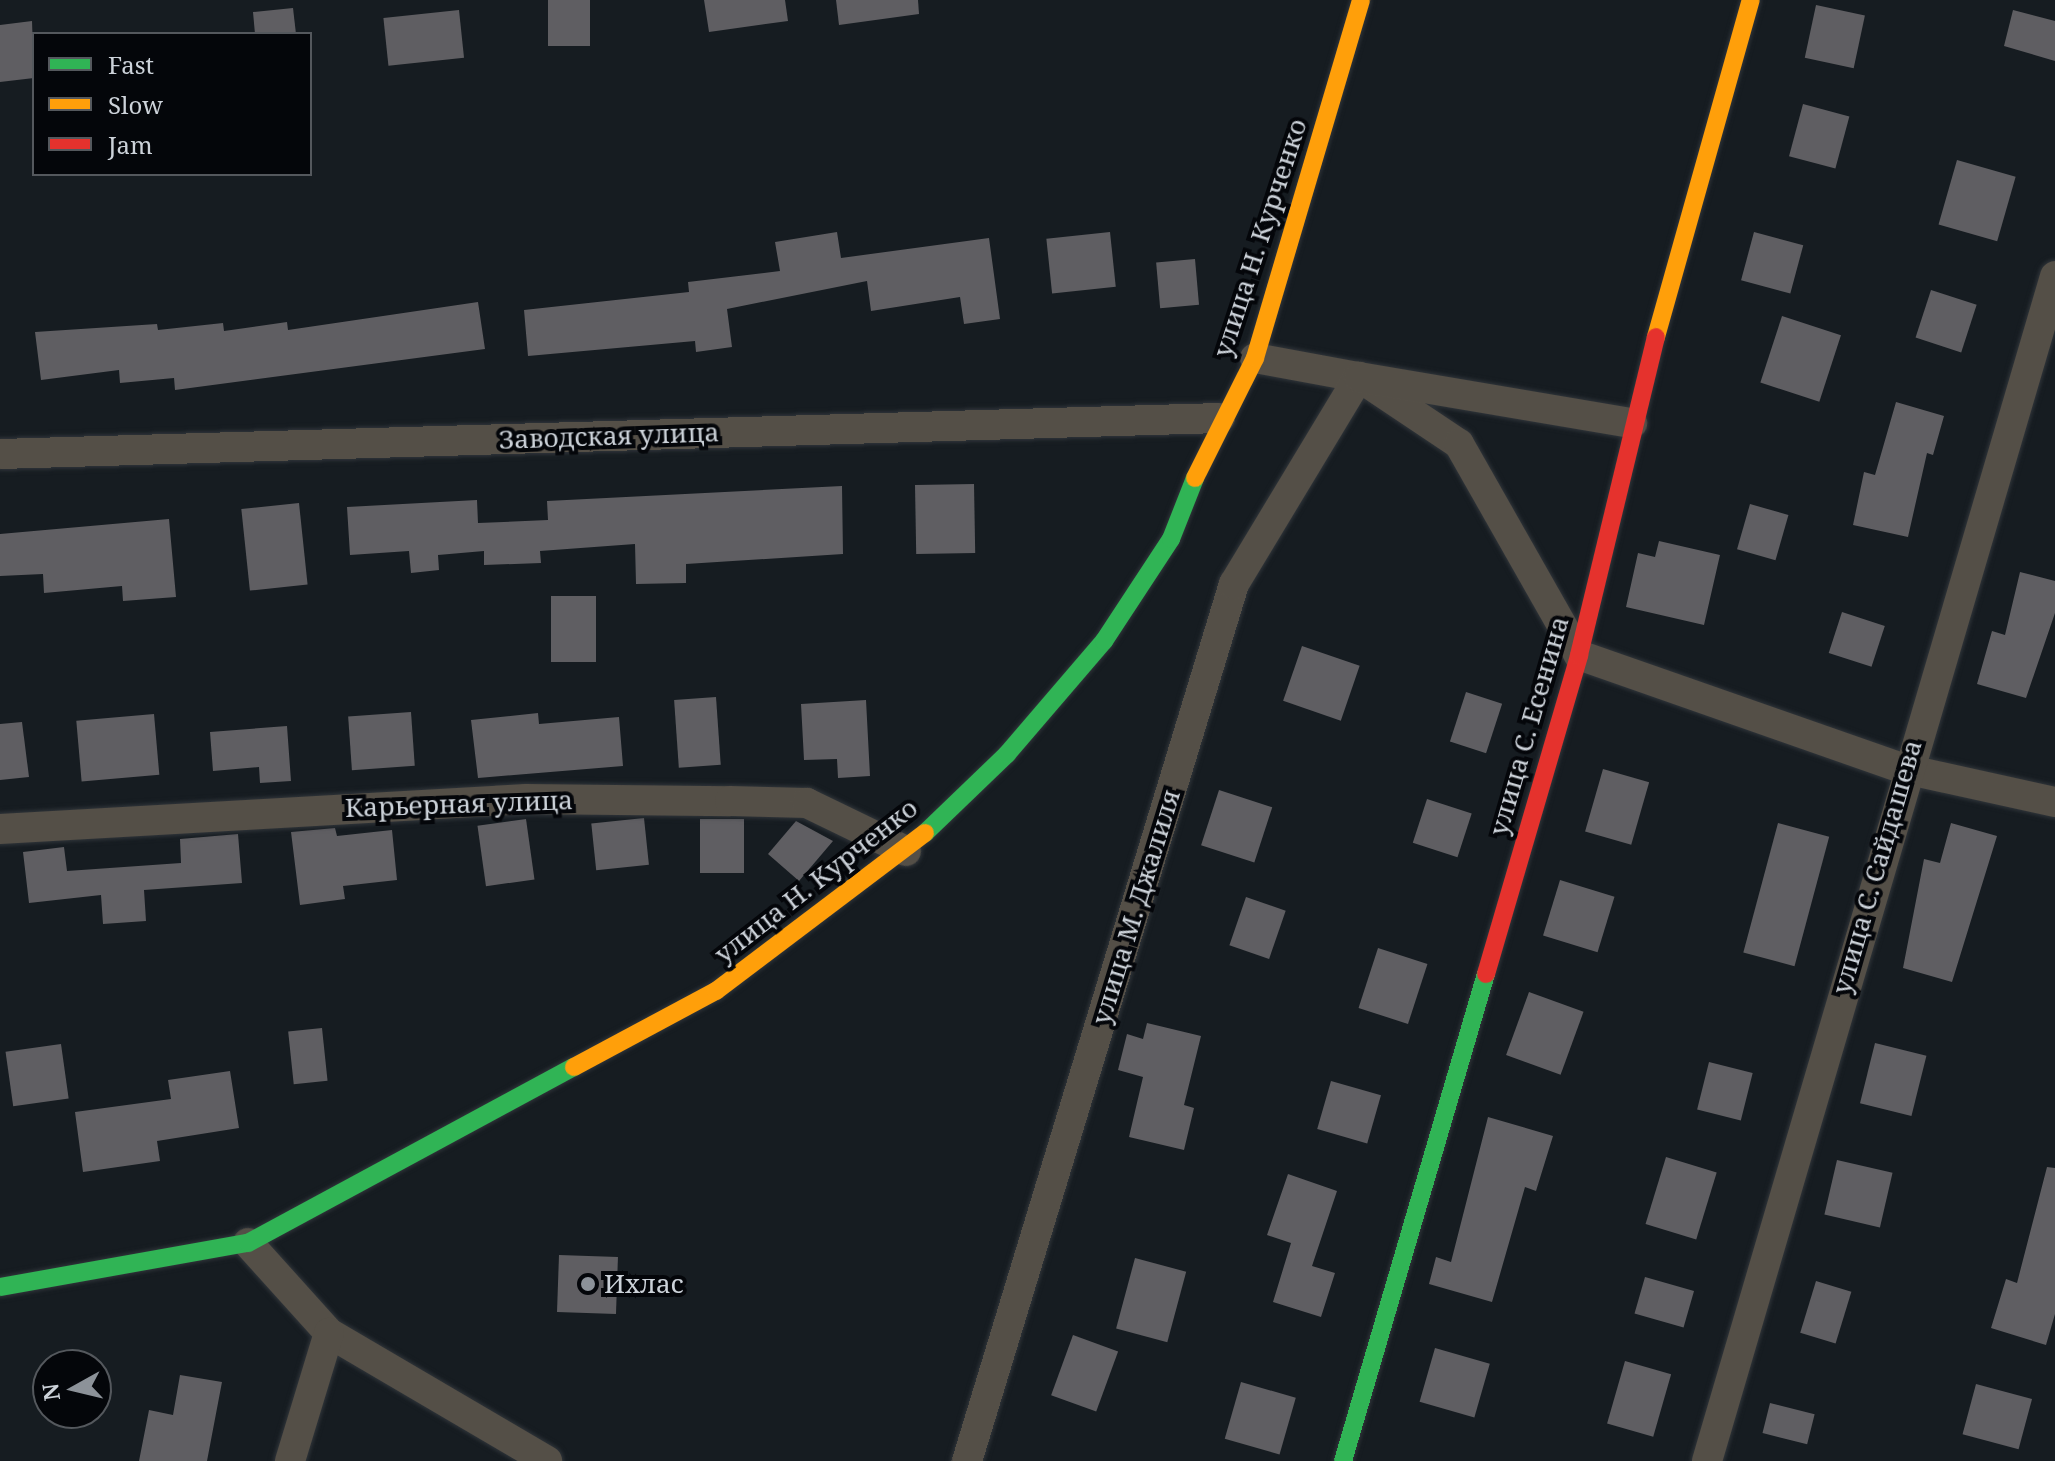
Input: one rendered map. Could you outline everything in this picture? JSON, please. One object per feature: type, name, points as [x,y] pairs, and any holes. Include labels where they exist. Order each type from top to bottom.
[{"type":"main road","name":"улица Н. Курченко","points":[[0,1287],[248,1243],[716,991],[906,851],[1007,754],[1104,641],[1171,539],[1219,418],[1255,358],[1361,0]]},
{"type":"main road","name":"улица С. Есенина","points":[[1343,1461],[1579,655],[1632,423],[1751,0]]},
{"type":"street","name":"улица С. Сайдашева","points":[[1707,1461],[1905,769],[2055,276]]},
{"type":"street","points":[[1255,358],[1632,423]]},
{"type":"street","points":[[1359,377],[1459,444],[1579,655],[1905,769],[2055,802]]},
{"type":"street","name":"улица М. Джалиля","points":[[967,1461],[1234,584],[1359,377]]},
{"type":"street","name":"Заводская улица","points":[[0,454],[1219,418]]},
{"type":"street","name":"Карьерная улица","points":[[0,829],[526,799],[730,801],[807,803],[862,823],[906,851]]},
{"type":"street","points":[[248,1243],[329,1333],[547,1461]]},
{"type":"street","points":[[290,1461],[329,1333]]},
{"type":"building","points":[[548,0],[590,0],[590,46],[548,46]]},
{"type":"building","points":[[704,0],[785,0],[788,21],[709,32]]},
{"type":"building","points":[[836,0],[918,0],[919,14],[839,25]]},
{"type":"building","points":[[1816,5],[1865,15],[1854,68],[1805,58]]},
{"type":"building","points":[[293,8],[296,32],[255,32],[253,12]]},
{"type":"building","points":[[459,10],[464,58],[388,66],[383,18]]},
{"type":"building","points":[[2013,10],[2055,21],[2055,61],[2004,46]]},
{"type":"building","points":[[32,21],[32,78],[0,82],[0,25]]},
{"type":"building","points":[[1803,104],[1849,116],[1835,169],[1789,156]]},
{"type":"building","points":[[1957,160],[2016,177],[1997,241],[1939,224]]},
{"type":"building","points":[[837,232],[841,258],[989,238],[1000,319],[964,324],[960,297],[871,311],[867,281],[727,309],[732,347],[696,352],[695,341],[528,356],[524,310],[689,292],[688,282],[780,271],[775,242]]},
{"type":"building","points":[[1110,232],[1116,287],[1052,293],[1046,239]]},
{"type":"building","points":[[1754,232],[1803,245],[1790,293],[1741,280]]},
{"type":"building","points":[[1195,259],[1199,305],[1160,308],[1156,262]]},
{"type":"building","points":[[1931,290],[1977,305],[1961,352],[1916,338]]},
{"type":"building","points":[[478,302],[485,349],[175,390],[174,378],[120,383],[119,370],[41,380],[35,332],[157,324],[158,330],[223,323],[224,331],[287,322],[288,330]]},
{"type":"building","points":[[1782,316],[1841,335],[1819,402],[1760,383]]},
{"type":"building","points":[[1896,402],[1944,416],[1933,455],[1927,453],[1908,537],[1853,525],[1864,472],[1875,475]]},
{"type":"building","points":[[974,484],[975,553],[916,554],[915,485]]},
{"type":"building","points":[[842,486],[843,554],[686,564],[686,583],[636,584],[635,544],[540,551],[541,563],[484,565],[484,551],[438,555],[439,570],[411,573],[409,551],[350,555],[347,507],[477,500],[478,523],[548,520],[547,501]]},
{"type":"building","points":[[299,503],[308,585],[250,591],[241,509]]},
{"type":"building","points":[[1750,504],[1788,515],[1775,560],[1737,549]]},
{"type":"building","points":[[169,519],[176,597],[123,601],[122,586],[44,593],[43,574],[0,576],[0,534]]},
{"type":"building","points":[[1659,541],[1720,555],[1704,625],[1626,607],[1638,553],[1655,557]]},
{"type":"building","points":[[2020,572],[2055,581],[2055,613],[2026,698],[1977,684],[1992,631],[2005,635]]},
{"type":"building","points":[[551,596],[596,596],[596,662],[551,662]]},
{"type":"building","points":[[1842,612],[1885,626],[1872,667],[1829,653]]},
{"type":"building","points":[[1302,646],[1360,666],[1341,721],[1283,701]]},
{"type":"building","points":[[1466,692],[1502,704],[1486,753],[1450,741]]},
{"type":"building","points":[[716,697],[721,765],[679,768],[674,700]]},
{"type":"building","points":[[866,700],[870,776],[838,778],[837,759],[804,760],[801,704]]},
{"type":"building","points":[[411,712],[415,766],[352,770],[348,716]]},
{"type":"building","points":[[538,713],[539,724],[619,717],[623,766],[478,778],[471,720]]},
{"type":"building","points":[[154,714],[159,775],[82,782],[76,721]]},
{"type":"building","points":[[22,722],[29,777],[0,780],[0,724]]},
{"type":"building","points":[[287,726],[291,781],[260,783],[259,767],[213,771],[210,732]]},
{"type":"building","points":[[1603,769],[1649,782],[1631,845],[1585,831]]},
{"type":"building","points":[[1219,790],[1272,807],[1254,862],[1201,845]]},
{"type":"building","points":[[1427,799],[1472,814],[1457,857],[1413,843]]},
{"type":"building","points":[[644,818],[649,865],[596,870],[591,824]]},
{"type":"building","points":[[526,819],[534,879],[486,886],[477,826]]},
{"type":"building","points":[[700,819],[744,819],[744,873],[700,873]]},
{"type":"building","points":[[796,821],[833,841],[799,881],[768,854]]},
{"type":"building","points":[[1778,823],[1829,837],[1795,966],[1743,952]]},
{"type":"building","points":[[1951,823],[1997,836],[1952,982],[1903,968],[1924,859],[1940,863]]},
{"type":"building","points":[[335,828],[337,836],[392,830],[397,880],[343,886],[345,899],[300,905],[291,832]]},
{"type":"building","points":[[238,834],[242,883],[144,890],[146,921],[103,924],[101,895],[29,903],[23,852],[64,847],[67,871],[181,863],[180,839]]},
{"type":"building","points":[[1560,880],[1615,897],[1598,952],[1543,935]]},
{"type":"building","points":[[1246,897],[1286,911],[1269,959],[1229,945]]},
{"type":"building","points":[[1378,948],[1427,964],[1408,1024],[1359,1008]]},
{"type":"building","points":[[1529,992],[1584,1012],[1561,1075],[1506,1055]]},
{"type":"building","points":[[1147,1023],[1201,1036],[1184,1105],[1194,1108],[1184,1150],[1129,1137],[1143,1077],[1118,1070],[1127,1034],[1143,1039]]},
{"type":"building","points":[[322,1028],[328,1081],[294,1084],[288,1032]]},
{"type":"building","points":[[1875,1043],[1926,1056],[1911,1116],[1860,1103]]},
{"type":"building","points":[[61,1044],[69,1098],[13,1106],[6,1052]]},
{"type":"building","points":[[1709,1062],[1753,1073],[1741,1120],[1697,1110]]},
{"type":"building","points":[[230,1071],[239,1128],[157,1141],[160,1161],[83,1172],[75,1112],[171,1099],[168,1080]]},
{"type":"building","points":[[1331,1081],[1381,1095],[1367,1143],[1317,1129]]},
{"type":"building","points":[[1488,1117],[1553,1136],[1536,1191],[1525,1187],[1492,1302],[1429,1284],[1436,1257],[1451,1262]]},
{"type":"building","points":[[1666,1157],[1717,1172],[1696,1239],[1646,1224]]},
{"type":"building","points":[[1837,1160],[1893,1173],[1880,1227],[1824,1215]]},
{"type":"building","points":[[2047,1167],[2055,1168],[2055,1314],[2046,1345],[1991,1328],[2006,1279],[2017,1283]]},
{"type":"building","points":[[1288,1174],[1337,1191],[1312,1266],[1335,1273],[1321,1317],[1273,1302],[1291,1243],[1267,1235]]},
{"type":"building","name":"Ихлас","points":[[559,1255],[618,1257],[616,1314],[557,1312]]},
{"type":"building","points":[[1135,1258],[1186,1272],[1167,1342],[1116,1329]]},
{"type":"building","points":[[1645,1277],[1694,1291],[1684,1328],[1635,1314]]},
{"type":"building","points":[[1816,1281],[1851,1292],[1836,1343],[1800,1333]]},
{"type":"building","points":[[1073,1335],[1118,1351],[1096,1412],[1051,1395]]},
{"type":"building","points":[[1435,1348],[1490,1364],[1474,1418],[1420,1402]]},
{"type":"building","points":[[1625,1361],[1671,1374],[1653,1437],[1607,1423]]},
{"type":"building","points":[[180,1375],[222,1382],[207,1461],[139,1461],[149,1410],[173,1415]]},
{"type":"building","points":[[1241,1382],[1296,1398],[1280,1454],[1225,1439]]},
{"type":"building","points":[[1976,1384],[2032,1399],[2019,1449],[1963,1434]]},
{"type":"building","points":[[1770,1403],[1815,1414],[1807,1444],[1763,1433]]},
{"type":"traffic: fast","points":[[925,833],[1007,754],[1104,641],[1171,539],[1195,478]]},
{"type":"traffic: fast","points":[[1343,1461],[1486,974]]},
{"type":"traffic: fast","points":[[0,1287],[248,1243],[574,1067]]},
{"type":"traffic: slow","points":[[1195,478],[1255,358],[1361,0]]},
{"type":"traffic: slow","points":[[1656,337],[1751,0]]},
{"type":"traffic: slow","points":[[574,1067],[716,991],[925,833]]},
{"type":"traffic: jam","points":[[1486,974],[1579,655],[1656,337]]},
{"type":"place","name":"Ихлас","points":[[588,1284]]}]
